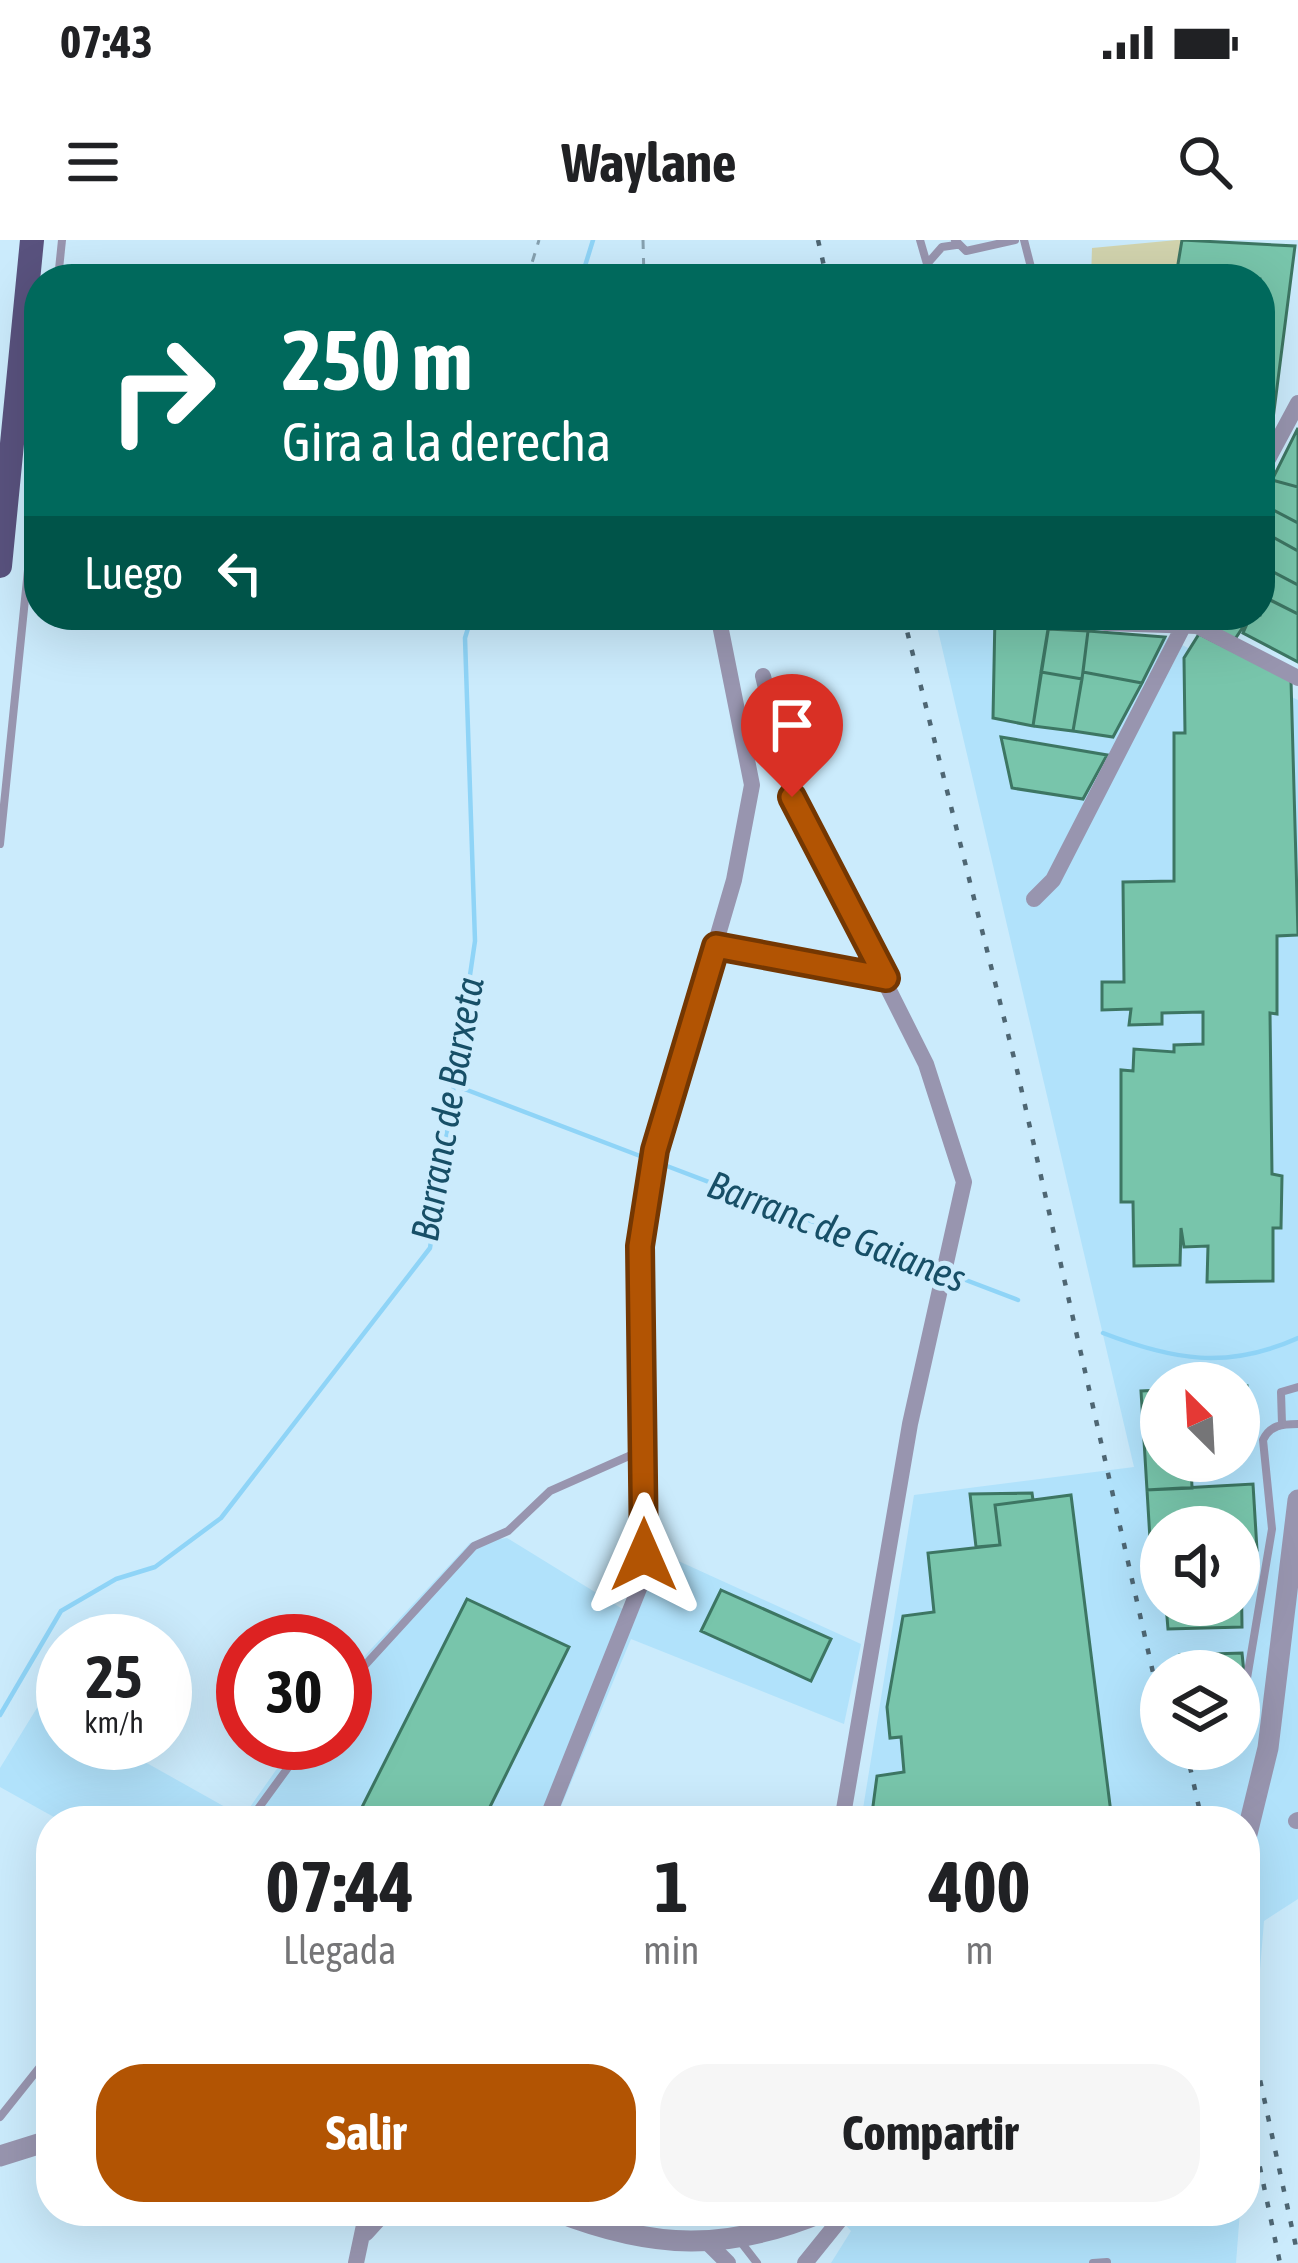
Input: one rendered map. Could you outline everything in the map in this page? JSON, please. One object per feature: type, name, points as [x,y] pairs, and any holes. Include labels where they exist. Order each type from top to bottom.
[{"type":"main road","points":[[0,566],[24,322]]},
{"type":"street","points":[[1275,446],[1298,403]]},
{"type":"street","points":[[552,1806],[640,1586],[640,1246],[655,1150],[716,946],[752,785],[721,630]]},
{"type":"street","points":[[1034,899],[1053,880],[1181,630]]},
{"type":"street","points":[[1205,630],[1298,678]]},
{"type":"street","points":[[763,676],[792,797],[926,1064],[964,1182],[910,1424],[845,1806]]},
{"type":"street","points":[[716,946],[886,978]]},
{"type":"street","points":[[1254,1806],[1268,1748],[1298,1500]]},
{"type":"street","points":[[0,2156],[36,2145]]},
{"type":"street","points":[[356,2263],[366,2226]]},
{"type":"street","points":[[366,2233],[372,2226]]},
{"type":"street","points":[[602,2226],[627,2234],[709,2244],[740,2241],[766,2226]]},
{"type":"street","points":[[805,2263],[835,2226]]},
{"type":"street","points":[[709,2244],[728,2263]]},
{"type":"lane","points":[[920,240],[927,264],[942,247],[1020,240]]},
{"type":"lane","points":[[0,844],[24,609]]},
{"type":"lane","points":[[1282,1424],[1282,1392],[1298,1387]]},
{"type":"lane","points":[[1251,1650],[1272,1529],[1263,1440],[1267,1431],[1282,1424],[1298,1424]]},
{"type":"lane","points":[[372,1657],[474,1546],[508,1531],[550,1491],[640,1451]]},
{"type":"lane","points":[[260,1806],[286,1770]]},
{"type":"lane","points":[[0,2117],[36,2073]]},
{"type":"lane","points":[[740,2241],[757,2263]]},
{"type":"lane","points":[[1093,2263],[1107,2262]]},
{"type":"shaded area","points":[[938,630],[1098,630],[1165,637],[1298,700],[1298,1899],[1264,1921],[1260,1969],[1260,1806],[863,1806],[914,1495],[1134,1467]]},
{"type":"shaded area","points":[[507,1538],[629,1613],[636,1552],[652,1549],[861,1644],[844,1724],[631,1639],[561,1806],[251,1806],[276,1770],[372,1770],[372,1648],[470,1543]]},
{"type":"shaded area","points":[[36,1710],[36,1770],[159,1770],[223,1806],[36,1807],[0,1787],[0,1768]]},
{"type":"shaded area","points":[[846,2226],[1239,2226],[1236,2263],[831,2263],[851,2231]]},
{"type":"green space","points":[[1177,240],[1295,246],[1275,403],[1275,264],[1091,264],[1092,248]]},
{"type":"building","points":[[1182,240],[1295,246],[1275,403],[1275,264],[1178,264]]},
{"type":"building","points":[[1298,428],[1298,487],[1275,481]]},
{"type":"building","points":[[1275,481],[1298,487],[1298,523],[1275,511]]},
{"type":"building","points":[[1275,511],[1298,523],[1298,551],[1275,538]]},
{"type":"building","points":[[1275,538],[1298,551],[1298,585],[1275,573]]},
{"type":"building","points":[[1275,573],[1298,585],[1298,614],[1275,602]]},
{"type":"building","points":[[1275,602],[1298,614],[1298,662],[1243,633],[1275,630]]},
{"type":"building","points":[[995,630],[1048,630],[1033,726],[993,718]]},
{"type":"building","points":[[1048,630],[1088,631],[1082,679],[1041,672]]},
{"type":"building","points":[[1218,630],[1241,630],[1235,639]]},
{"type":"building","points":[[1088,631],[1165,637],[1142,683],[1083,672]]},
{"type":"building","points":[[1199,634],[1291,680],[1298,935],[1277,936],[1277,1014],[1270,1013],[1272,1174],[1282,1176],[1281,1228],[1273,1228],[1273,1281],[1207,1282],[1208,1246],[1184,1247],[1181,1228],[1180,1265],[1134,1266],[1133,1202],[1121,1202],[1121,1070],[1133,1071],[1134,1049],[1174,1052],[1174,1045],[1203,1044],[1203,1012],[1162,1013],[1162,1024],[1129,1025],[1131,1009],[1102,1010],[1102,982],[1124,982],[1123,882],[1174,881],[1174,733],[1185,733],[1184,658]]},
{"type":"building","points":[[1041,672],[1082,679],[1073,731],[1033,726]]},
{"type":"building","points":[[1083,672],[1142,683],[1113,737],[1073,731]]},
{"type":"building","points":[[1001,737],[1107,755],[1083,799],[1012,788]]},
{"type":"building","points":[[1147,1482],[1192,1482],[1192,1488],[1147,1490]]},
{"type":"building","points":[[1253,1484],[1254,1506],[1148,1506],[1147,1490]]},
{"type":"building","points":[[1032,1493],[1033,1500],[995,1505],[1000,1545],[976,1547],[970,1494]]},
{"type":"building","points":[[1071,1495],[1110,1806],[873,1806],[877,1776],[904,1772],[901,1737],[890,1738],[887,1707],[903,1616],[934,1612],[928,1553],[1000,1545],[995,1505]]},
{"type":"building","points":[[721,1590],[831,1639],[811,1681],[701,1631]]},
{"type":"building","points":[[467,1599],[569,1647],[490,1806],[363,1806]]},
{"type":"building","points":[[1168,1626],[1242,1626],[1242,1627]]},
{"type":"waterway","name":"Barranc de Barxeta","points":[[586,264],[593,240]]},
{"type":"waterway","name":"Barranc de Barxeta","points":[[0,1715],[61,1611],[116,1579],[155,1567],[221,1518],[430,1248],[475,941],[467,630]]},
{"type":"waterway","name":"Barranc de Gaianes","points":[[454,1085],[648,1159]]},
{"type":"waterway","name":"Barranc de Gaianes","points":[[659,1163],[940,1270]]},
{"type":"waterway","name":"Barranc de Gaianes","points":[[950,1274],[1018,1300]]},
{"type":"waterway","name":"Barranc de Gaianes","points":[[1103,1333],[1153,1350],[1200,1358],[1247,1355],[1298,1338]]},
{"type":"railway","points":[[818,240],[824,264]]},
{"type":"railway","points":[[907,630],[1017,1070],[1148,1650]]},
{"type":"railway","points":[[1191,1770],[1199,1806]]},
{"type":"railway","points":[[1260,2080],[1298,2256]]},
{"type":"railway","points":[[1260,2168],[1280,2263]]},
{"type":"route","points":[[644,1555],[638,1393],[640,1246],[655,1150],[716,946],[886,978],[792,797]]}]
